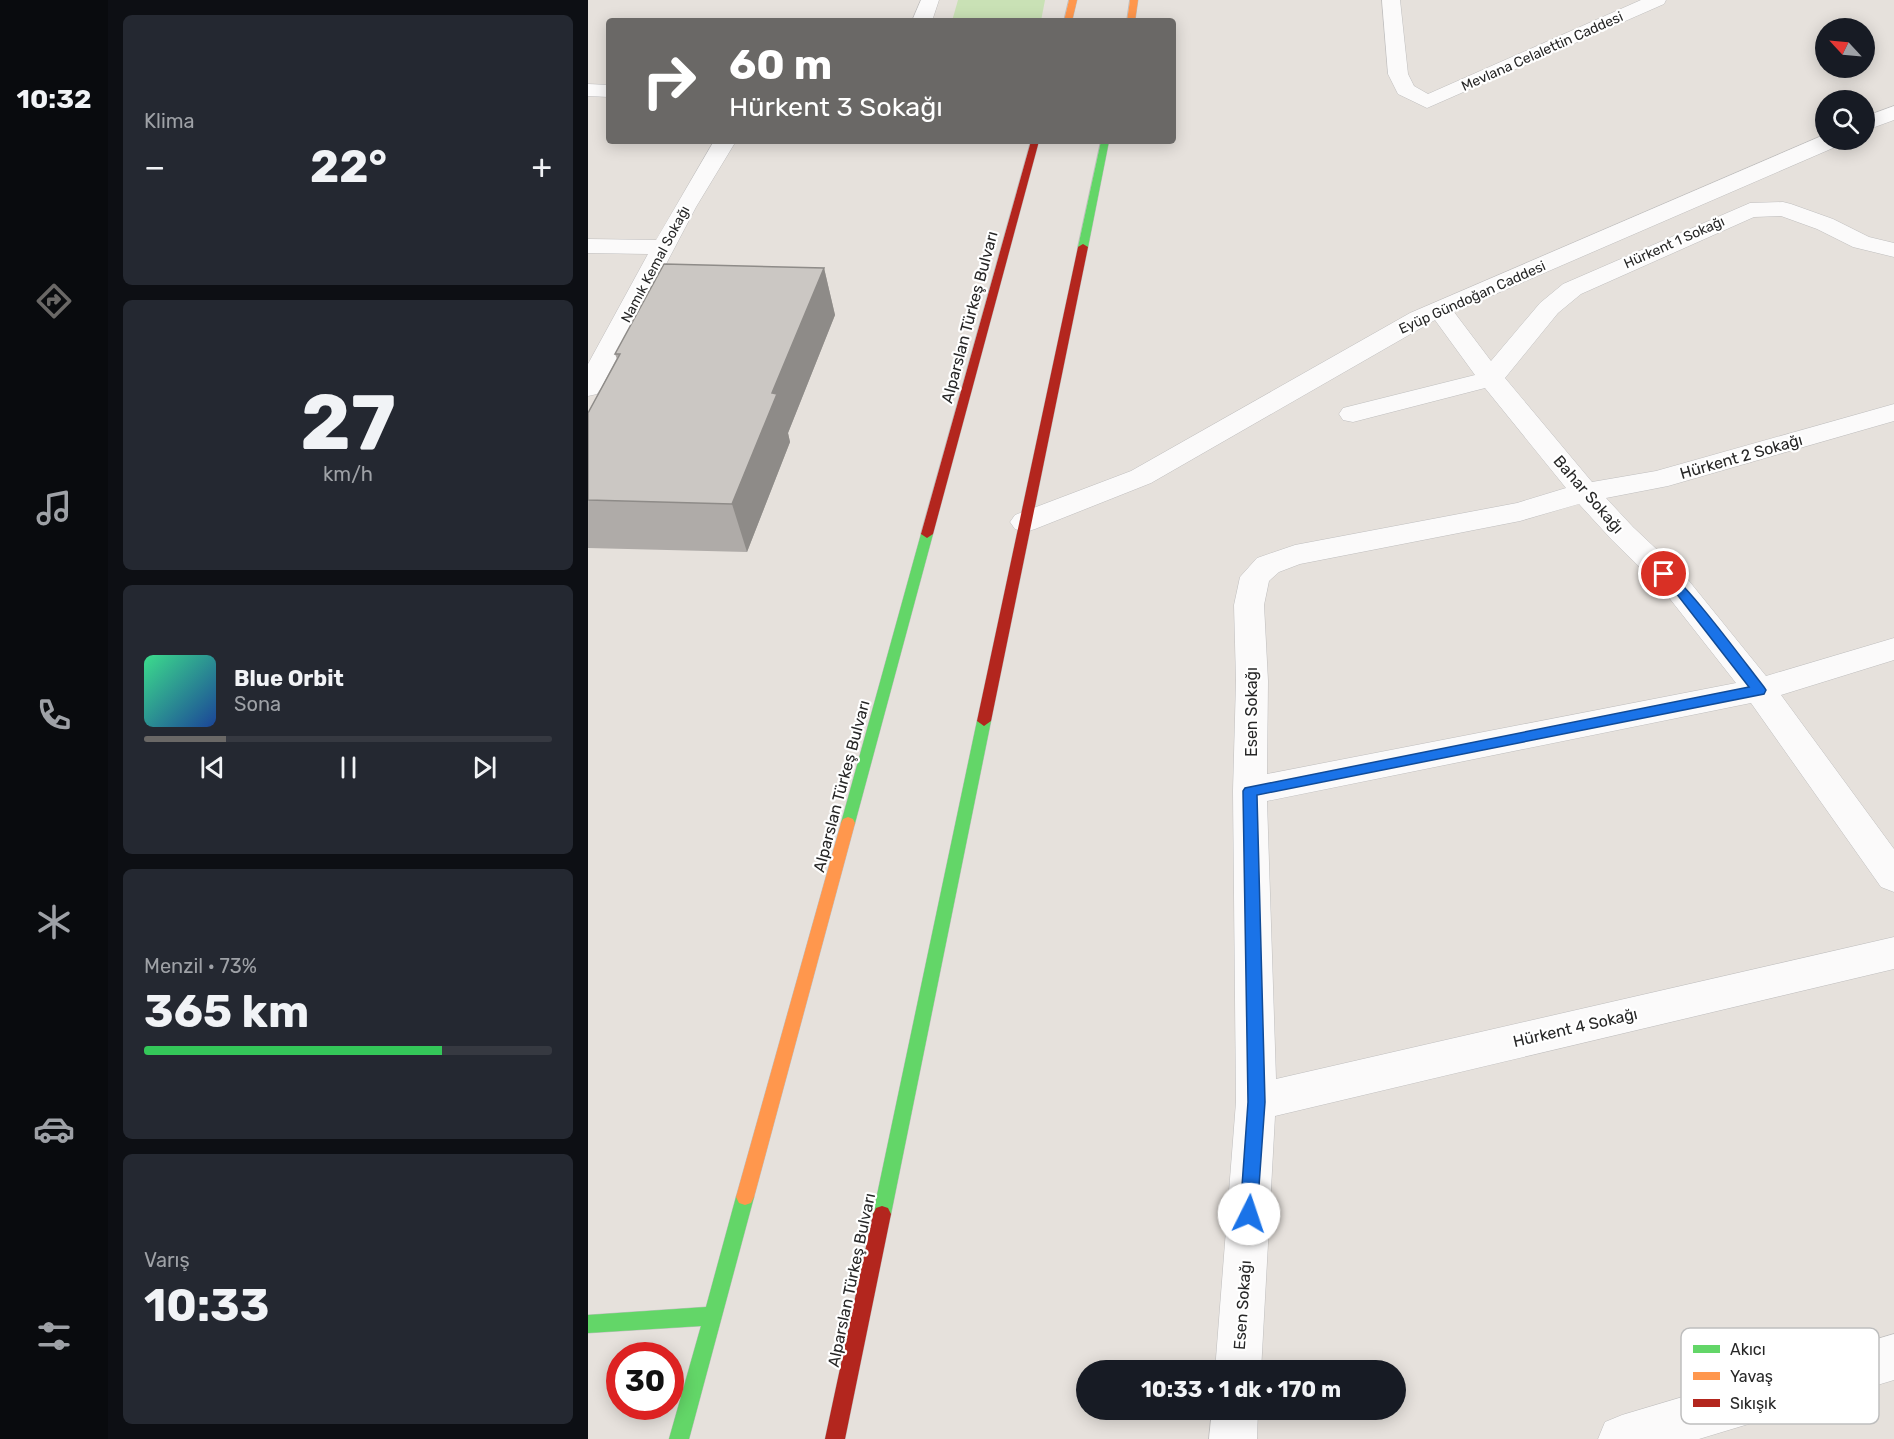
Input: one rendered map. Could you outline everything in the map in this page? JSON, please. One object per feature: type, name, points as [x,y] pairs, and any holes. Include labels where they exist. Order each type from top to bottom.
[{"type":"main road","points":[[1069,18],[1073,0]]},
{"type":"main road","points":[[1131,18],[1134,0]]},
{"type":"main road","name":"Alparslan Türkeş Bulvarı","points":[[679,1439],[1034,144]]},
{"type":"main road","name":"Alparslan Türkeş Bulvarı","points":[[835,1439],[1104,144]]},
{"type":"main road","points":[[588,1324],[712,1316]]},
{"type":"street","points":[[923,18],[930,0]]},
{"type":"street","name":"Mevlana Celalettin Caddesi","points":[[1390,0],[1398,74],[1405,90],[1427,102],[1657,0]]},
{"type":"street","points":[[588,90],[606,91]]},
{"type":"street","points":[[1875,120],[1894,112]]},
{"type":"street","name":"Namık Kemal Sokağı","points":[[588,388],[663,248],[723,144]]},
{"type":"street","name":"Eyüp Gündoğan Caddesi","points":[[1025,522],[1141,477],[1419,318],[1815,147]]},
{"type":"street","name":"Hürkent 1 Sokağı","points":[[1490,379],[1549,308],[1572,288],[1750,210],[1783,209],[1825,224],[1861,242],[1894,250]]},
{"type":"street","points":[[588,246],[663,248]]},
{"type":"street","name":"Bahar Sokağı","points":[[1439,309],[1490,379],[1586,492],[1616,526],[1680,590],[1759,690],[1894,877]]},
{"type":"street","points":[[1353,414],[1490,379]]},
{"type":"street","name":"Hürkent 2 Sokağı","points":[[1586,492],[1658,480],[1894,412]]},
{"type":"street","name":"Esen Sokağı","points":[[1239,1360],[1256,1102],[1250,791],[1252,681],[1249,604],[1255,577],[1268,565],[1295,555],[1385,540],[1520,512],[1586,492]]},
{"type":"street","points":[[1250,791],[1759,690],[1894,649]]},
{"type":"street","name":"Hürkent 4 Sokağı","points":[[1256,1102],[1894,953]]},
{"type":"street","points":[[1879,1362],[1894,1357]]},
{"type":"street","points":[[1233,1439],[1234,1420]]},
{"type":"street","points":[[1622,1439],[1681,1421]]},
{"type":"green space","points":[[958,0],[1045,0],[1042,18],[953,18]]},
{"type":"building","points":[[664,264],[824,268],[772,393],[777,394],[732,504],[588,500],[588,413],[620,354],[615,354]]},
{"type":"traffic: fast","points":[[1083,247],[1104,144]]},
{"type":"traffic: fast","points":[[848,823],[927,534]]},
{"type":"traffic: fast","points":[[882,1214],[984,721]]},
{"type":"traffic: fast","points":[[679,1439],[745,1197]]},
{"type":"traffic: fast","points":[[588,1324],[712,1316]]},
{"type":"traffic: slow","points":[[1069,18],[1073,0]]},
{"type":"traffic: slow","points":[[1131,18],[1134,0]]},
{"type":"traffic: slow","points":[[745,1197],[848,823]]},
{"type":"traffic: jam","points":[[927,534],[1034,144]]},
{"type":"traffic: jam","points":[[984,721],[1083,247]]},
{"type":"traffic: jam","points":[[835,1439],[882,1214]]},
{"type":"route","points":[[1249,1214],[1256,1102],[1250,791],[1759,690],[1680,590],[1664,574]]}]
